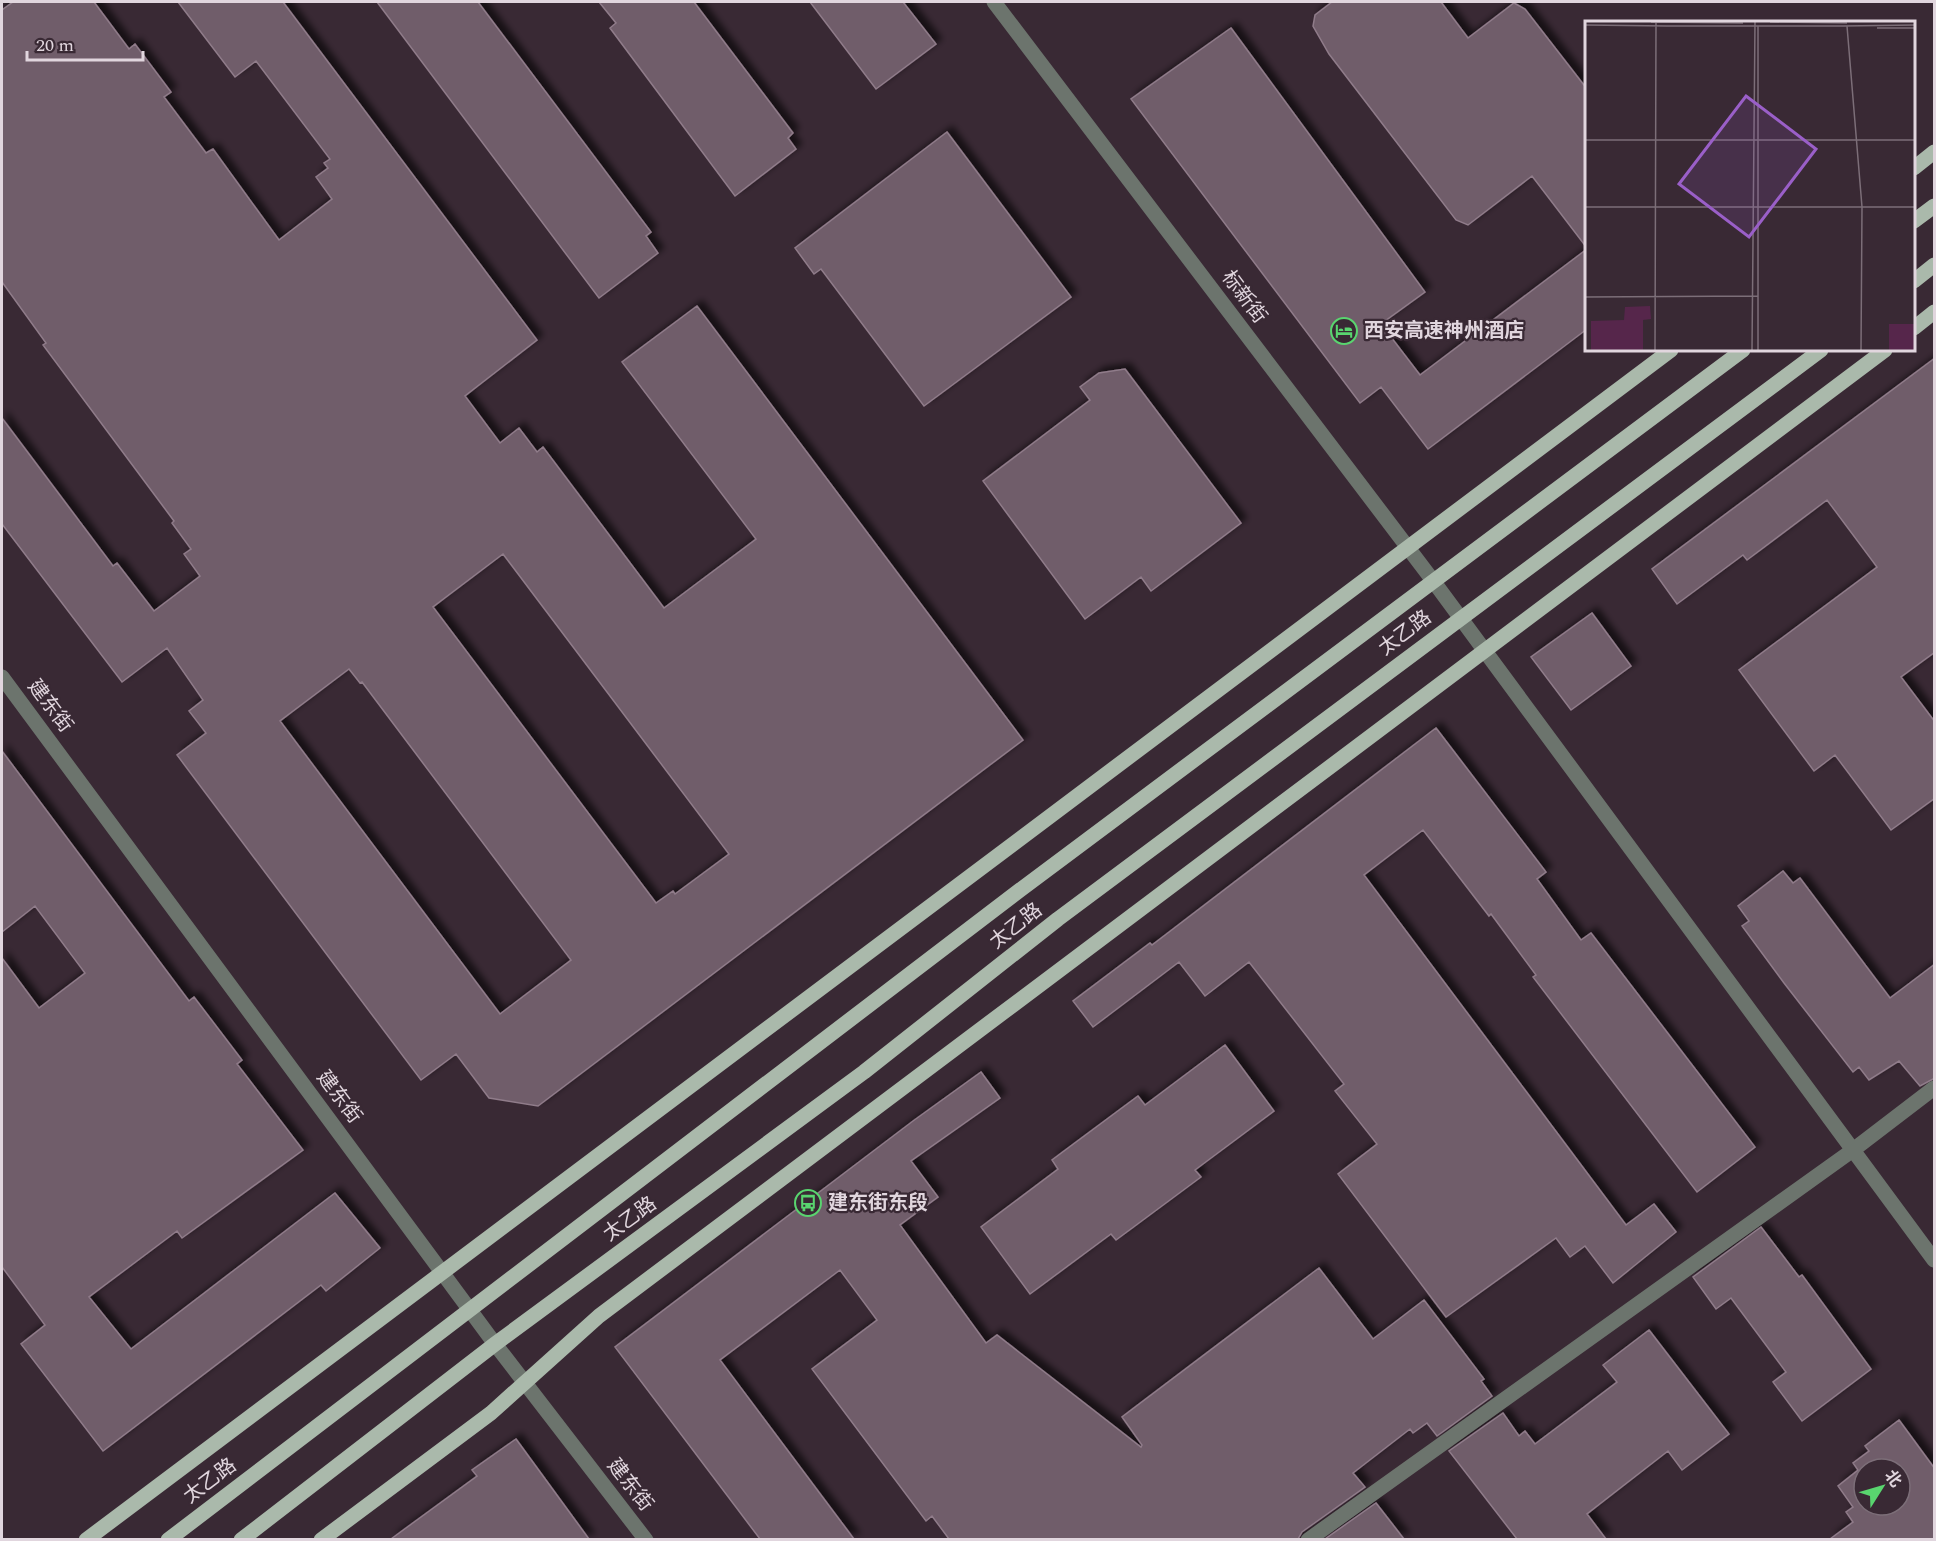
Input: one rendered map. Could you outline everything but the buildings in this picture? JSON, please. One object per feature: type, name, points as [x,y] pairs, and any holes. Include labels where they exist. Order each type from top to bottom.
[{"type":"main road","points":[[1915,167],[1935,152]]},
{"type":"main road","points":[[1915,220],[1935,206]]},
{"type":"main road","points":[[1915,280],[1935,265]]},
{"type":"main road","points":[[1915,327],[1935,312]]},
{"type":"main road","points":[[86,1539],[1670,351]]},
{"type":"main road","name":"太乙路","points":[[168,1539],[1020,890],[1742,351]]},
{"type":"main road","name":"太乙路","points":[[241,1539],[495,1344],[864,1072],[1058,919],[1820,351]]},
{"type":"main road","points":[[321,1539],[491,1413],[599,1316],[1483,649],[1884,351]]},
{"type":"street","name":"标新街","points":[[994,2],[1408,547],[1935,1260]]},
{"type":"street","name":"建东街","points":[[2,676],[495,1344],[646,1539]]},
{"type":"street","points":[[1308,1539],[1853,1150],[1935,1088]]},
{"type":"place","name":"西安高速神州酒店","points":[[1344,331]]},
{"type":"place","name":"建东街东段","points":[[808,1203]]}]
